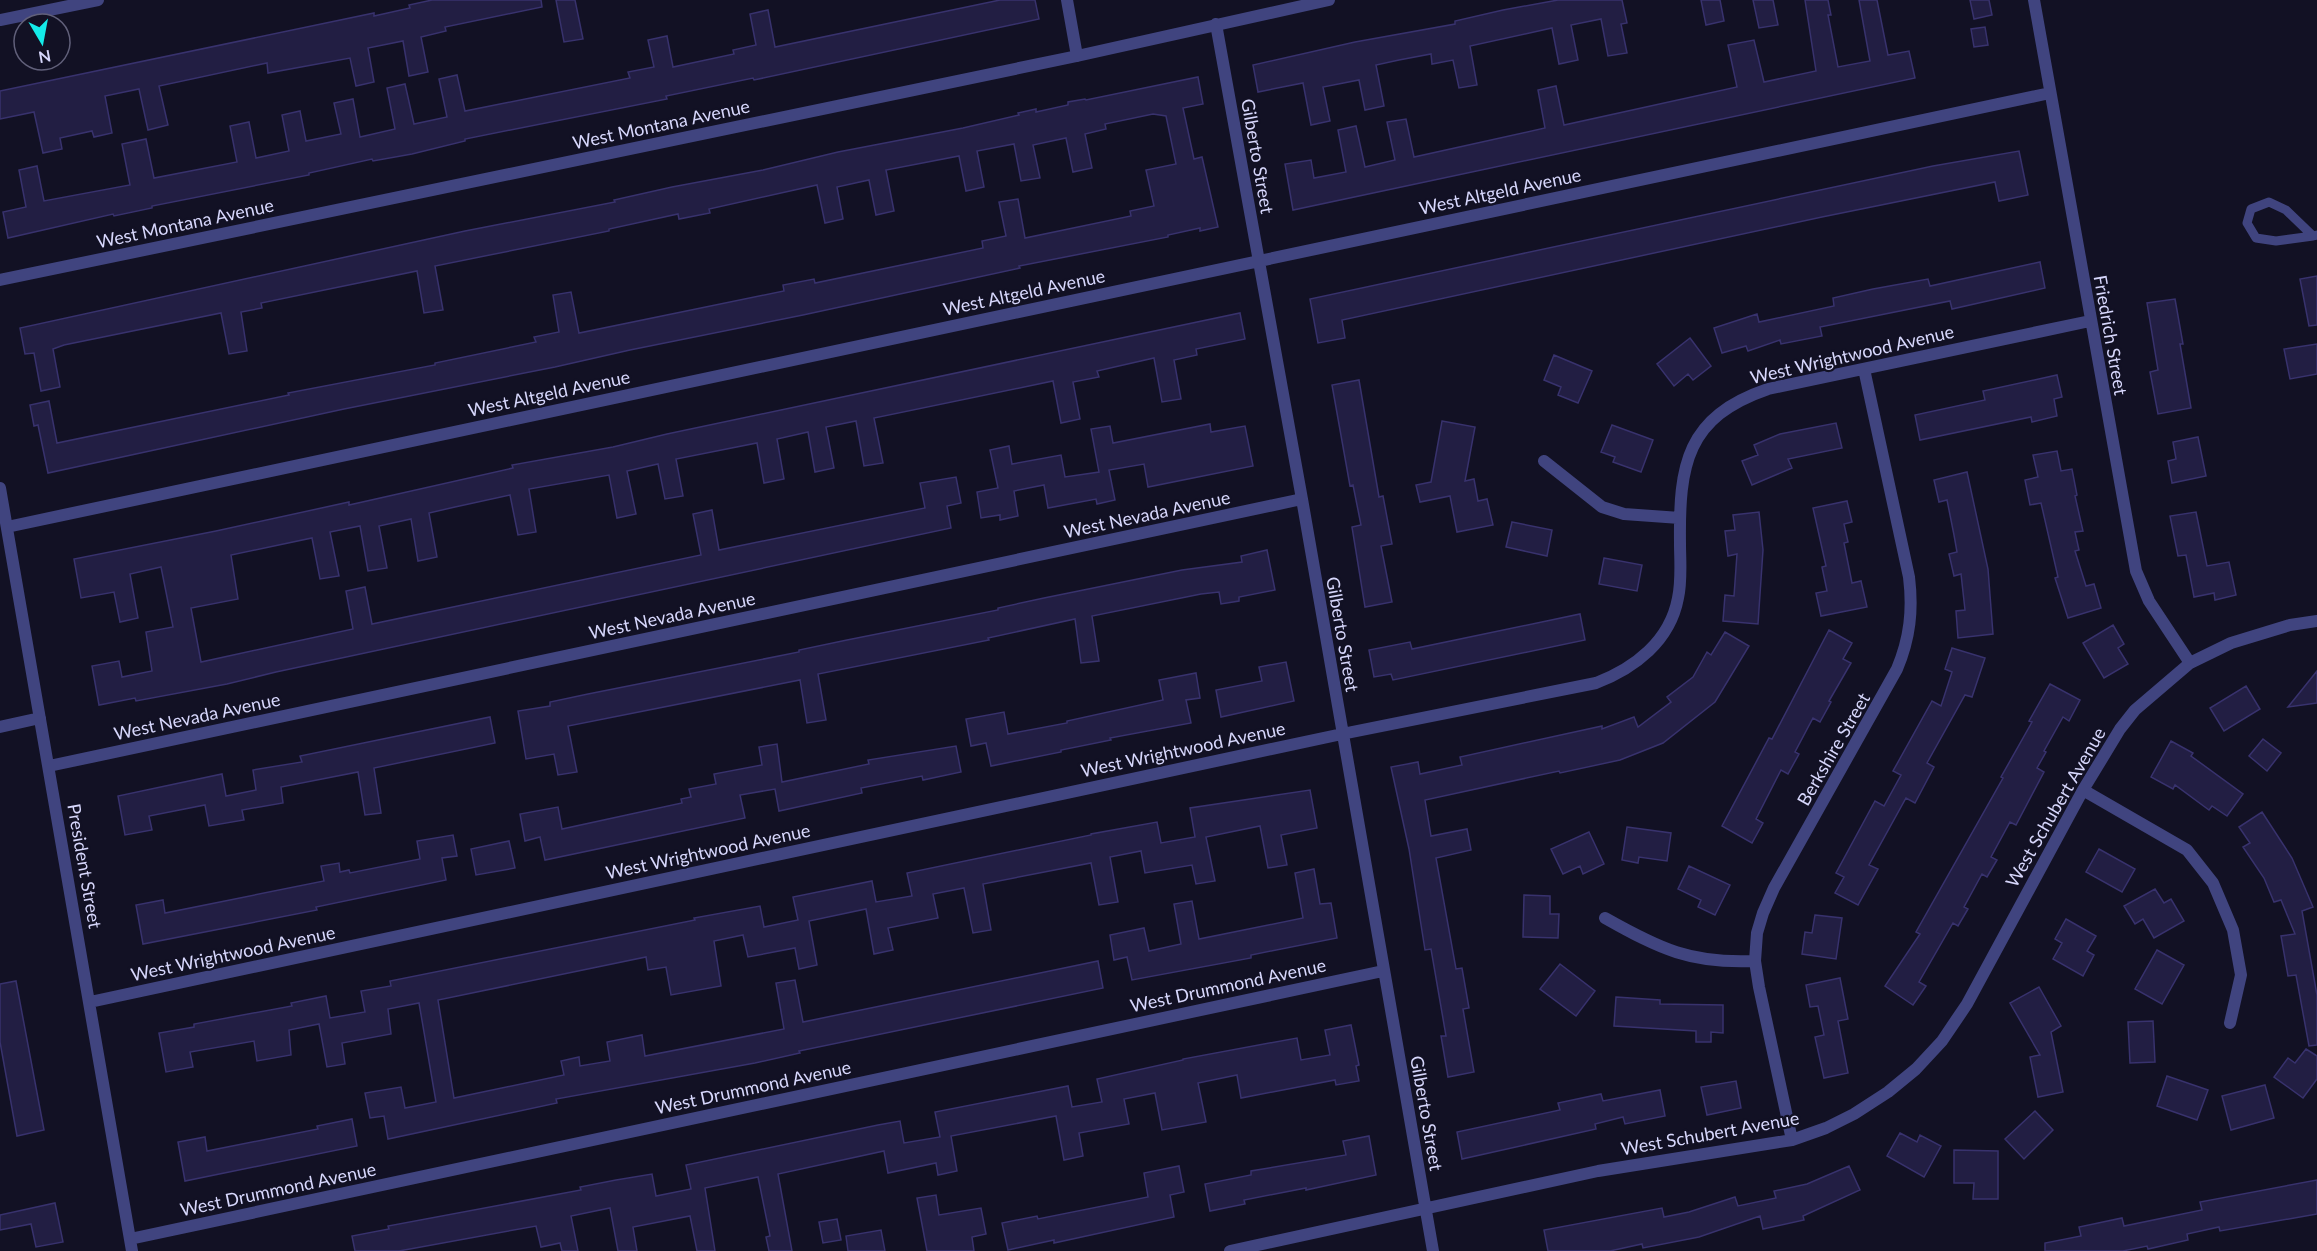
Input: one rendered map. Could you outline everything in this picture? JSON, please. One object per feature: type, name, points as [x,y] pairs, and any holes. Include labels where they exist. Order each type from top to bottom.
[{"type":"street","points":[[0,20],[98,0]]},
{"type":"street","points":[[1067,0],[1077,56]]},
{"type":"street","name":"West Montana Avenue","points":[[0,280],[1077,56],[1329,0]]},
{"type":"street","name":"Friedrich Street","points":[[2034,0],[2136,571],[2149,601],[2190,663]]},
{"type":"street","name":"Gilberto Street","points":[[1216,24],[1302,499],[1433,1251]]},
{"type":"street","name":"West Altgeld Avenue","points":[[7,527],[2050,93]]},
{"type":"street","name":"West Wrightwood Avenue","points":[[90,1002],[1342,734],[1596,683],[1629,668],[1656,643],[1676,606],[1680,580],[1682,478],[1689,455],[1704,426],[1731,404],[1768,389],[2090,321]]},
{"type":"street","name":"Berkshire Street","points":[[1792,1140],[1759,987],[1755,961],[1757,933],[1774,888],[1883,697],[1906,646],[1911,624],[1912,599],[1909,577],[1864,369]]},
{"type":"street","points":[[1544,461],[1602,507],[1624,514],[1680,518]]},
{"type":"street","name":"President Street","points":[[0,488],[131,1245]]},
{"type":"street","name":"West Nevada Avenue","points":[[49,766],[1302,499]]},
{"type":"street","name":"West Schubert Avenue","points":[[1230,1251],[1598,1171],[1792,1140],[1826,1128],[1871,1103],[1916,1069],[1942,1041],[1967,1004],[2083,790],[2120,729],[2135,710],[2190,663],[2231,643],[2261,633],[2317,621]]},
{"type":"street","points":[[0,728],[40,718]]},
{"type":"street","points":[[2083,790],[2187,850],[2213,883],[2233,930],[2241,975],[2230,1023]]},
{"type":"street","points":[[1605,918],[1649,943],[1691,958],[1728,962],[1755,961]]},
{"type":"street","name":"West Drummond Avenue","points":[[131,1245],[1383,971]]},
{"type":"lane","points":[[2269,202],[2286,210],[2315,235],[2276,241],[2256,238],[2247,223],[2251,209],[2269,202]]},
{"type":"building","points":[[432,0],[541,0],[542,7],[445,27],[446,31],[421,37],[428,72],[409,76],[403,41],[368,48],[374,82],[356,86],[350,58],[268,73],[267,63],[159,86],[168,125],[148,130],[139,89],[105,96],[112,133],[94,137],[92,131],[60,138],[62,149],[43,153],[34,112],[0,119],[0,91],[374,13],[374,16],[410,8],[409,5]]},
{"type":"building","points":[[556,0],[575,0],[583,39],[564,42]]},
{"type":"building","points":[[1000,0],[1035,0],[1039,19],[754,80],[753,78],[666,96],[667,99],[465,139],[465,141],[412,154],[373,161],[372,159],[309,173],[309,175],[152,206],[152,208],[114,216],[113,214],[8,238],[3,212],[26,207],[19,170],[37,166],[44,201],[130,185],[122,144],[146,139],[154,178],[237,162],[230,126],[249,122],[256,158],[289,151],[282,115],[300,111],[306,141],[341,134],[334,103],[353,99],[360,137],[395,129],[387,88],[405,84],[414,124],[447,117],[439,79],[457,75],[465,111],[630,78],[628,72],[654,67],[648,40],[667,36],[673,67],[734,54],[733,50],[756,45],[750,14],[768,10],[775,47]]},
{"type":"building","points":[[1558,0],[1622,0],[1627,23],[1621,24],[1627,53],[1608,56],[1601,19],[1571,25],[1578,60],[1559,64],[1552,28],[1470,46],[1477,85],[1459,88],[1453,60],[1432,64],[1431,54],[1376,65],[1384,106],[1365,110],[1359,80],[1323,87],[1330,121],[1311,125],[1303,83],[1258,92],[1253,65],[1355,42],[1455,24],[1455,21]]},
{"type":"building","points":[[1701,0],[1720,0],[1724,21],[1706,25]]},
{"type":"building","points":[[1753,0],[1773,0],[1778,25],[1759,28]]},
{"type":"building","points":[[1805,0],[1828,0],[1831,15],[1828,15],[1838,67],[1870,61],[1859,0],[1877,0],[1888,55],[1909,51],[1915,78],[1293,210],[1285,164],[1311,160],[1314,178],[1346,172],[1338,130],[1356,126],[1365,167],[1395,160],[1387,122],[1406,119],[1414,157],[1545,128],[1538,90],[1556,86],[1564,125],[1737,87],[1728,45],[1754,40],[1764,82],[1816,71]]},
{"type":"building","points":[[1970,0],[1989,0],[1992,15],[1974,19]]},
{"type":"building","points":[[1985,27],[1988,45],[1974,47],[1971,29]]},
{"type":"building","points":[[1198,77],[1203,104],[1183,108],[1194,159],[1202,157],[1218,227],[1200,231],[1200,228],[1168,235],[1168,237],[1019,266],[1020,268],[803,315],[344,409],[48,473],[38,425],[34,426],[30,405],[49,401],[57,443],[289,395],[288,393],[435,365],[435,363],[536,342],[534,337],[559,332],[553,295],[571,292],[579,333],[784,291],[783,285],[814,279],[815,283],[983,248],[982,241],[1006,236],[999,202],[1018,199],[1025,238],[1131,216],[1130,211],[1154,206],[1146,170],[1176,164],[1166,116],[1153,114],[1105,124],[1106,129],[1085,134],[1092,168],[1073,172],[1066,138],[1033,145],[1040,178],[1021,181],[1014,144],[977,151],[984,187],[966,191],[959,156],[886,170],[894,211],[876,215],[869,180],[837,187],[843,219],[825,223],[817,185],[709,209],[710,213],[679,219],[678,214],[609,229],[609,231],[435,266],[443,310],[424,313],[417,271],[261,303],[262,308],[241,312],[247,351],[229,354],[221,313],[64,345],[53,349],[60,387],[41,391],[34,353],[25,354],[20,328],[465,231],[615,202],[614,200],[672,187],[963,128],[1036,109],[1036,112],[1068,105],[1068,102]]},
{"type":"building","points":[[2019,151],[2028,195],[1999,201],[1995,182],[1822,217],[1342,320],[1345,338],[1318,343],[1310,299],[1933,166]]},
{"type":"building","points":[[2040,262],[2045,288],[1952,309],[1950,301],[1820,327],[1822,336],[1781,344],[1780,340],[1748,351],[1746,346],[1722,353],[1714,328],[1757,314],[1759,322],[1834,306],[1833,298],[1873,289],[1928,279],[1930,286]]},
{"type":"building","points":[[2317,276],[2317,325],[2309,326],[2300,279]]},
{"type":"building","points":[[2175,299],[2191,408],[2158,414],[2150,372],[2158,370],[2147,303]]},
{"type":"building","points":[[1240,313],[1245,339],[1196,349],[1197,355],[1174,360],[1181,399],[1162,402],[1154,358],[1097,371],[1099,377],[1073,382],[1080,419],[1061,423],[1053,381],[874,418],[883,463],[864,466],[856,421],[826,427],[834,468],[815,472],[808,432],[777,439],[784,479],[764,483],[757,443],[676,459],[683,496],[665,499],[658,464],[627,471],[636,514],[617,518],[609,475],[529,489],[536,532],[518,535],[510,495],[429,513],[437,557],[418,561],[411,519],[379,526],[387,568],[368,571],[360,526],[330,532],[339,576],[320,579],[312,538],[231,555],[238,599],[191,608],[201,662],[353,629],[346,591],[365,587],[372,624],[701,555],[693,514],[712,510],[719,550],[925,508],[920,483],[956,477],[961,503],[947,506],[951,528],[227,684],[136,701],[135,698],[99,705],[92,666],[119,661],[122,677],[152,671],[146,632],[173,627],[161,567],[130,574],[138,618],[120,622],[114,592],[81,598],[74,559],[349,502],[349,505],[513,468],[512,465],[613,447]]},
{"type":"building","points":[[1690,338],[1711,366],[1693,380],[1688,374],[1674,386],[1657,364]]},
{"type":"building","points":[[2317,344],[2317,374],[2290,379],[2284,349]]},
{"type":"building","points":[[1554,355],[1592,371],[1578,403],[1558,395],[1561,387],[1544,380]]},
{"type":"building","points":[[2057,375],[2062,397],[2054,399],[2057,416],[2032,422],[2031,417],[1920,440],[1915,415],[1985,400],[1983,391]]},
{"type":"building","points":[[1359,380],[1379,497],[1383,496],[1392,544],[1381,546],[1392,602],[1365,607],[1352,527],[1361,525],[1353,485],[1350,486],[1332,385]]},
{"type":"building","points":[[1442,421],[1475,427],[1465,481],[1474,479],[1478,501],[1487,499],[1493,525],[1457,532],[1450,496],[1420,502],[1416,485],[1431,482]]},
{"type":"building","points":[[1836,423],[1842,448],[1788,459],[1792,468],[1752,485],[1742,461],[1758,455],[1754,445],[1780,434]]},
{"type":"building","points":[[1210,424],[1211,432],[1245,426],[1253,466],[1148,487],[1144,464],[1109,470],[1115,500],[1097,504],[1096,499],[1048,508],[1044,485],[1014,491],[1018,516],[1000,520],[1000,515],[981,518],[977,492],[998,488],[990,450],[1009,446],[1012,464],[1061,455],[1065,477],[1099,472],[1091,429],[1110,426],[1113,443]]},
{"type":"building","points":[[1612,425],[1653,440],[1641,472],[1613,462],[1615,457],[1601,452]]},
{"type":"building","points":[[2198,437],[2206,476],[2172,483],[2168,461],[2176,459],[2173,442]]},
{"type":"building","points":[[2057,451],[2061,471],[2072,469],[2077,495],[2075,496],[2083,531],[2075,532],[2079,550],[2075,551],[2086,586],[2094,584],[2101,608],[2068,618],[2055,578],[2058,577],[2041,503],[2030,505],[2025,480],[2038,477],[2033,455]]},
{"type":"building","points":[[1967,472],[1988,569],[1993,634],[1958,638],[1956,611],[1965,610],[1961,574],[1954,576],[1949,554],[1957,552],[1947,500],[1939,502],[1934,480]]},
{"type":"building","points":[[1847,501],[1852,522],[1844,524],[1848,542],[1844,543],[1852,583],[1861,581],[1867,607],[1821,616],[1816,593],[1827,591],[1822,567],[1826,566],[1813,508]]},
{"type":"building","points":[[1759,512],[1763,550],[1758,624],[1723,621],[1725,595],[1734,596],[1737,554],[1728,556],[1725,531],[1735,530],[1733,515]]},
{"type":"building","points":[[2196,512],[2207,566],[2229,562],[2236,595],[2215,600],[2214,593],[2194,597],[2186,555],[2178,556],[2170,516]]},
{"type":"building","points":[[1512,522],[1552,530],[1547,556],[1506,547]]},
{"type":"building","points":[[1267,550],[1275,590],[1239,597],[1239,601],[1221,604],[1219,592],[1201,594],[1092,616],[1099,661],[1081,663],[1075,619],[988,638],[989,640],[818,674],[826,720],[807,723],[800,680],[568,726],[577,772],[558,775],[554,754],[526,759],[518,711],[550,706],[550,702],[799,652],[799,650],[998,610],[998,608],[1044,598],[1182,570],[1242,562],[1241,556]]},
{"type":"building","points":[[1604,558],[1642,565],[1637,591],[1599,584]]},
{"type":"building","points":[[1580,614],[1585,640],[1393,680],[1391,674],[1374,677],[1369,650],[1410,642],[1412,649]]},
{"type":"building","points":[[2113,625],[2124,644],[2118,648],[2128,664],[2104,678],[2083,643]]},
{"type":"building","points":[[1829,630],[1852,643],[1843,659],[1851,663],[1829,701],[1831,702],[1820,722],[1813,718],[1795,752],[1799,754],[1788,774],[1781,770],[1756,819],[1763,823],[1752,843],[1722,826],[1769,738],[1772,739]]},
{"type":"building","points":[[1725,632],[1749,646],[1715,702],[1663,743],[1620,760],[1425,800],[1431,836],[1467,829],[1471,850],[1436,858],[1456,969],[1462,968],[1469,1008],[1463,1009],[1474,1072],[1448,1077],[1441,1036],[1446,1036],[1431,949],[1425,950],[1409,849],[1391,767],[1418,762],[1420,774],[1462,765],[1460,757],[1602,726],[1602,729],[1634,717],[1638,727],[1671,702],[1667,697],[1693,677],[1707,652],[1711,655]]},
{"type":"building","points":[[1952,648],[1985,658],[1972,697],[1965,695],[1927,763],[1934,767],[1915,803],[1906,798],[1869,865],[1878,869],[1858,905],[1835,893],[1844,877],[1836,873],[1875,801],[1884,806],[1901,775],[1893,771],[1932,701],[1941,706],[1952,672],[1945,669]]},
{"type":"building","points":[[1286,662],[1294,701],[1221,717],[1216,690],[1262,681],[1259,667]]},
{"type":"building","points":[[2317,671],[2317,703],[2288,707]]},
{"type":"building","points":[[1196,673],[1200,698],[1186,700],[1191,723],[1110,738],[1111,740],[1061,750],[1061,752],[991,766],[986,743],[971,746],[966,719],[1004,712],[1008,734],[1067,723],[1067,721],[1163,700],[1159,680]]},
{"type":"building","points":[[2050,684],[2080,700],[2069,721],[2063,717],[2044,751],[2046,752],[2037,768],[2044,772],[2016,825],[2010,822],[1991,857],[1997,860],[1987,877],[1982,874],[1964,907],[1968,909],[1958,926],[1953,923],[1919,982],[1926,986],[1913,1005],[1885,986],[1920,934],[1916,932],[2003,778],[2001,777]]},
{"type":"building","points":[[2246,686],[2260,709],[2224,731],[2210,708]]},
{"type":"building","points":[[490,717],[495,743],[374,768],[381,813],[365,815],[358,772],[281,787],[283,803],[242,810],[244,820],[209,826],[205,805],[149,816],[152,830],[125,835],[118,796],[222,774],[226,796],[256,790],[253,770],[302,762],[300,756]]},
{"type":"building","points":[[2263,739],[2281,753],[2267,771],[2249,756]]},
{"type":"building","points":[[2171,741],[2193,753],[2191,756],[2243,794],[2227,816],[2212,806],[2209,810],[2175,785],[2173,789],[2151,777]]},
{"type":"building","points":[[777,744],[782,782],[869,764],[868,760],[956,746],[961,772],[923,780],[922,776],[861,788],[862,793],[779,811],[775,789],[740,795],[745,818],[545,860],[540,837],[525,841],[520,814],[558,807],[562,829],[682,803],[681,799],[691,797],[689,789],[716,784],[714,774],[762,765],[759,747]]},
{"type":"building","points":[[1310,790],[1317,828],[1281,835],[1287,865],[1268,868],[1260,826],[1206,837],[1215,881],[1196,884],[1192,865],[1145,873],[1141,851],[1110,857],[1118,902],[1099,905],[1091,863],[983,884],[991,930],[973,933],[964,888],[933,894],[938,918],[888,928],[893,950],[874,954],[866,909],[809,921],[817,965],[799,969],[795,948],[748,957],[743,935],[714,941],[721,986],[671,995],[666,967],[648,970],[646,957],[438,1000],[454,1098],[564,1075],[561,1061],[579,1057],[580,1066],[610,1061],[607,1042],[642,1035],[645,1056],[784,1029],[776,983],[795,980],[803,1022],[1098,961],[1103,988],[799,1051],[800,1053],[755,1063],[556,1099],[557,1103],[388,1139],[384,1116],[370,1118],[365,1093],[401,1087],[405,1108],[436,1102],[419,1003],[388,1009],[391,1034],[342,1043],[345,1064],[327,1067],[319,1024],[289,1030],[291,1055],[257,1061],[254,1041],[190,1052],[193,1067],[166,1072],[159,1033],[194,1027],[194,1024],[292,1006],[291,1003],[326,996],[330,1018],[365,1012],[361,991],[391,986],[390,981],[760,906],[764,927],[798,920],[793,897],[872,881],[876,902],[912,896],[907,873],[1157,822],[1161,843],[1195,837],[1190,808]]},
{"type":"building","points":[[2262,812],[2292,858],[2313,907],[2302,911],[2317,995],[2317,1045],[2309,1046],[2296,975],[2288,976],[2281,936],[2295,934],[2281,900],[2274,902],[2264,878],[2243,847],[2250,843],[2239,827]]},
{"type":"building","points":[[1627,827],[1671,833],[1667,861],[1639,857],[1638,863],[1622,860]]},
{"type":"building","points":[[1589,832],[1604,864],[1583,874],[1580,866],[1563,874],[1551,849]]},
{"type":"building","points":[[453,835],[457,856],[442,858],[446,880],[316,907],[317,910],[143,944],[136,905],[163,900],[165,913],[324,881],[321,866],[339,863],[340,872],[349,870],[350,873],[420,859],[417,841]]},
{"type":"building","points":[[509,841],[515,868],[476,875],[471,849]]},
{"type":"building","points":[[2099,849],[2135,869],[2122,892],[2086,872]]},
{"type":"building","points":[[1689,866],[1730,885],[1715,915],[1698,907],[1701,900],[1678,889]]},
{"type":"building","points":[[1314,869],[1320,904],[1331,903],[1337,938],[1251,955],[1251,958],[1132,980],[1127,957],[1114,960],[1110,935],[1144,928],[1149,951],[1181,944],[1174,904],[1192,901],[1199,939],[1303,918],[1295,873]]},
{"type":"building","points":[[2155,889],[2164,903],[2171,899],[2184,921],[2154,938],[2143,919],[2135,924],[2124,906]]},
{"type":"building","points":[[1524,895],[1550,896],[1550,914],[1559,914],[1558,938],[1523,937]]},
{"type":"building","points":[[1815,915],[1842,918],[1836,959],[1802,954],[1805,932],[1812,933]]},
{"type":"building","points":[[2066,919],[2096,936],[2087,951],[2094,955],[2083,976],[2053,959],[2062,943],[2055,939]]},
{"type":"building","points":[[2157,950],[2184,965],[2162,1004],[2135,989]]},
{"type":"building","points":[[1560,964],[1595,991],[1576,1016],[1540,989]]},
{"type":"building","points":[[1840,978],[1848,1019],[1838,1021],[1848,1073],[1824,1078],[1815,1037],[1824,1035],[1818,1006],[1810,1007],[1806,985]]},
{"type":"building","points":[[16,981],[44,1130],[17,1136],[0,1042],[0,984]]},
{"type":"building","points":[[2039,987],[2061,1026],[2051,1032],[2063,1092],[2038,1097],[2030,1057],[2040,1055],[2010,1003]]},
{"type":"building","points":[[1616,997],[1660,1000],[1660,1004],[1723,1005],[1723,1033],[1711,1032],[1711,1042],[1696,1042],[1696,1031],[1614,1026]]},
{"type":"building","points":[[2153,1021],[2155,1062],[2130,1063],[2128,1022]]},
{"type":"building","points":[[1351,1025],[1359,1065],[1356,1066],[1359,1081],[1336,1085],[1335,1080],[1241,1098],[1237,1075],[1198,1083],[1206,1122],[1162,1130],[1155,1093],[1124,1099],[1129,1124],[1079,1133],[1083,1156],[1064,1160],[1056,1116],[951,1136],[957,1171],[938,1175],[936,1163],[888,1173],[884,1151],[778,1174],[792,1251],[769,1251],[766,1237],[770,1236],[758,1177],[705,1188],[715,1251],[697,1251],[690,1216],[633,1227],[637,1251],[618,1251],[610,1208],[571,1216],[578,1251],[562,1251],[560,1243],[541,1247],[536,1226],[399,1251],[355,1251],[352,1236],[389,1229],[388,1226],[581,1190],[580,1187],[616,1180],[652,1174],[656,1196],[691,1189],[686,1165],[878,1125],[900,1121],[904,1143],[940,1137],[935,1112],[1068,1086],[1072,1107],[1102,1102],[1097,1079],[1183,1059],[1297,1038],[1301,1060],[1330,1055],[1325,1030]]},
{"type":"building","points":[[2306,1049],[2317,1056],[2317,1079],[2303,1098],[2274,1077],[2288,1058],[2295,1063]]},
{"type":"building","points":[[2167,1076],[2208,1090],[2197,1120],[2157,1106]]},
{"type":"building","points":[[1736,1081],[1741,1108],[1707,1115],[1701,1087]]},
{"type":"building","points":[[2265,1085],[2274,1118],[2231,1130],[2222,1096]]},
{"type":"building","points":[[1660,1090],[1665,1116],[1625,1124],[1623,1117],[1595,1124],[1596,1129],[1462,1159],[1457,1132],[1560,1110],[1558,1103],[1601,1094],[1603,1101]]},
{"type":"building","points":[[2035,1111],[2053,1130],[2024,1159],[2005,1139]]},
{"type":"building","points":[[352,1119],[357,1146],[185,1181],[178,1142],[205,1137],[207,1151],[318,1129],[317,1126]]},
{"type":"building","points":[[1900,1133],[1917,1142],[1920,1135],[1941,1146],[1924,1177],[1887,1156]]},
{"type":"building","points":[[1369,1136],[1376,1175],[1244,1200],[1245,1204],[1210,1211],[1205,1184],[1251,1175],[1251,1171],[1346,1155],[1343,1141]]},
{"type":"building","points":[[1954,1150],[1998,1151],[1998,1199],[1973,1199],[1974,1183],[1954,1183]]},
{"type":"building","points":[[1179,1166],[1184,1192],[1170,1195],[1174,1217],[1054,1243],[1054,1240],[1008,1250],[1002,1223],[1037,1216],[1038,1219],[1148,1197],[1144,1173]]},
{"type":"building","points":[[1849,1166],[1860,1190],[1803,1216],[1804,1220],[1763,1229],[1760,1216],[1699,1237],[1643,1248],[1642,1244],[1610,1251],[1548,1251],[1544,1230],[1662,1208],[1664,1217],[1689,1212],[1735,1197],[1738,1206],[1776,1198],[1774,1191],[1807,1184]]},
{"type":"building","points":[[2317,1180],[2317,1214],[2220,1231],[2219,1227],[2187,1234],[2188,1240],[2148,1249],[2147,1246],[2123,1251],[2045,1251],[2045,1243],[2081,1236],[2079,1227],[2122,1218],[2124,1226],[2202,1210],[2200,1202]]},
{"type":"building","points":[[936,1195],[939,1215],[981,1208],[986,1234],[972,1237],[974,1251],[927,1251],[917,1198]]},
{"type":"building","points":[[55,1203],[63,1242],[36,1247],[31,1224],[0,1230],[0,1215]]},
{"type":"building","points":[[837,1219],[841,1240],[823,1243],[819,1222]]},
{"type":"building","points":[[881,1230],[885,1251],[848,1251],[846,1236]]}]
